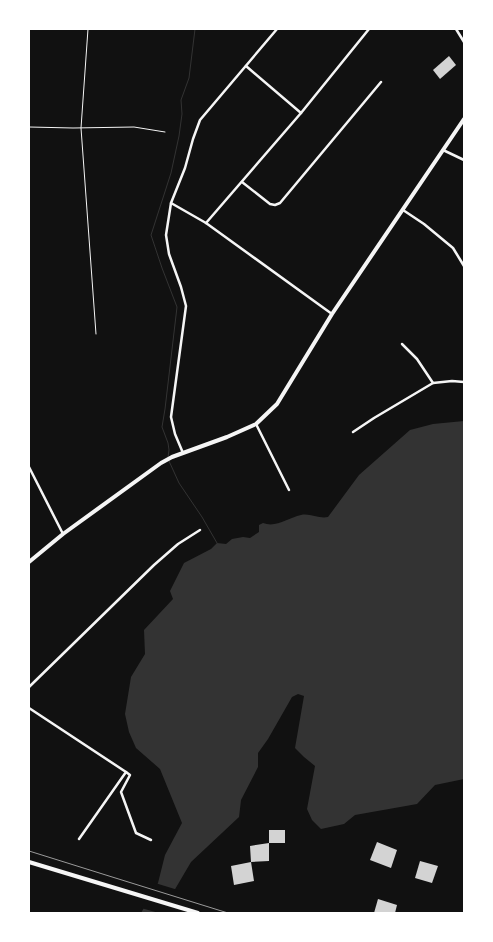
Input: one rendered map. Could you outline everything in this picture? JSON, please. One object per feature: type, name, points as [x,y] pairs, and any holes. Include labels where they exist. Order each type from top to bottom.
[{"type":"main road","points":[[29,562],[63,534],[161,463],[256,424],[277,404],[332,314],[464,119]]},
{"type":"main road","points":[[30,862],[195,912]]},
{"type":"street","points":[[183,453],[175,434],[171,417],[186,306],[169,254],[166,235],[171,203],[185,168],[200,120],[277,29]]},
{"type":"street","points":[[206,223],[369,29]]},
{"type":"street","points":[[456,29],[464,42]]},
{"type":"street","points":[[246,66],[301,112]]},
{"type":"street","points":[[242,182],[270,204],[280,203],[381,82]]},
{"type":"street","points":[[443,150],[464,160]]},
{"type":"street","points":[[171,203],[206,223],[332,314]]},
{"type":"street","points":[[403,210],[424,224],[453,248],[464,266]]},
{"type":"street","points":[[402,344],[417,359],[434,383]]},
{"type":"street","points":[[353,432],[434,383],[464,382]]},
{"type":"street","points":[[256,424],[288,490]]},
{"type":"street","points":[[29,467],[63,534]]},
{"type":"street","points":[[29,686],[154,565],[178,544],[200,530]]},
{"type":"street","points":[[29,708],[130,775],[121,792],[136,832],[151,840]]},
{"type":"street","points":[[79,838],[126,772]]},
{"type":"path","points":[[88,29],[81,128],[96,334]]},
{"type":"path","points":[[29,127],[134,127],[165,132]]},
{"type":"shaded area","points":[[464,421],[464,779],[435,785],[417,804],[355,815],[344,824],[321,829],[312,820],[307,809],[315,766],[295,748],[304,696],[298,694],[292,697],[258,753],[258,767],[241,800],[239,817],[191,862],[161,913],[141,913],[158,883],[165,855],[182,823],[160,769],[136,748],[129,732],[125,714],[131,677],[145,654],[144,630],[173,599],[170,591],[184,563],[211,549],[217,543],[226,544],[232,539],[250,538],[259,532],[259,525],[263,523],[273,524],[304,515],[328,517],[359,475],[410,430],[433,424]]},
{"type":"pier","points":[[155,883],[178,890],[164,913],[141,908]]},
{"type":"building","points":[[449,56],[456,65],[440,79],[433,70]]},
{"type":"building","points":[[269,830],[285,830],[285,843],[269,843]]},
{"type":"building","points":[[377,842],[397,850],[391,868],[370,860]]},
{"type":"building","points":[[269,843],[269,861],[251,862],[250,846]]},
{"type":"building","points":[[420,861],[438,866],[432,883],[415,878]]},
{"type":"building","points":[[251,862],[254,881],[234,885],[231,866]]},
{"type":"building","points":[[378,899],[397,905],[395,913],[374,913]]},
{"type":"waterway","points":[[168,457],[168,443],[162,427],[177,307],[151,235],[171,173],[179,136],[182,114],[181,100],[189,78],[195,29]]},
{"type":"waterway","points":[[169,461],[179,483],[217,543]]},
{"type":"tram line","points":[[29,851],[228,913]]}]
